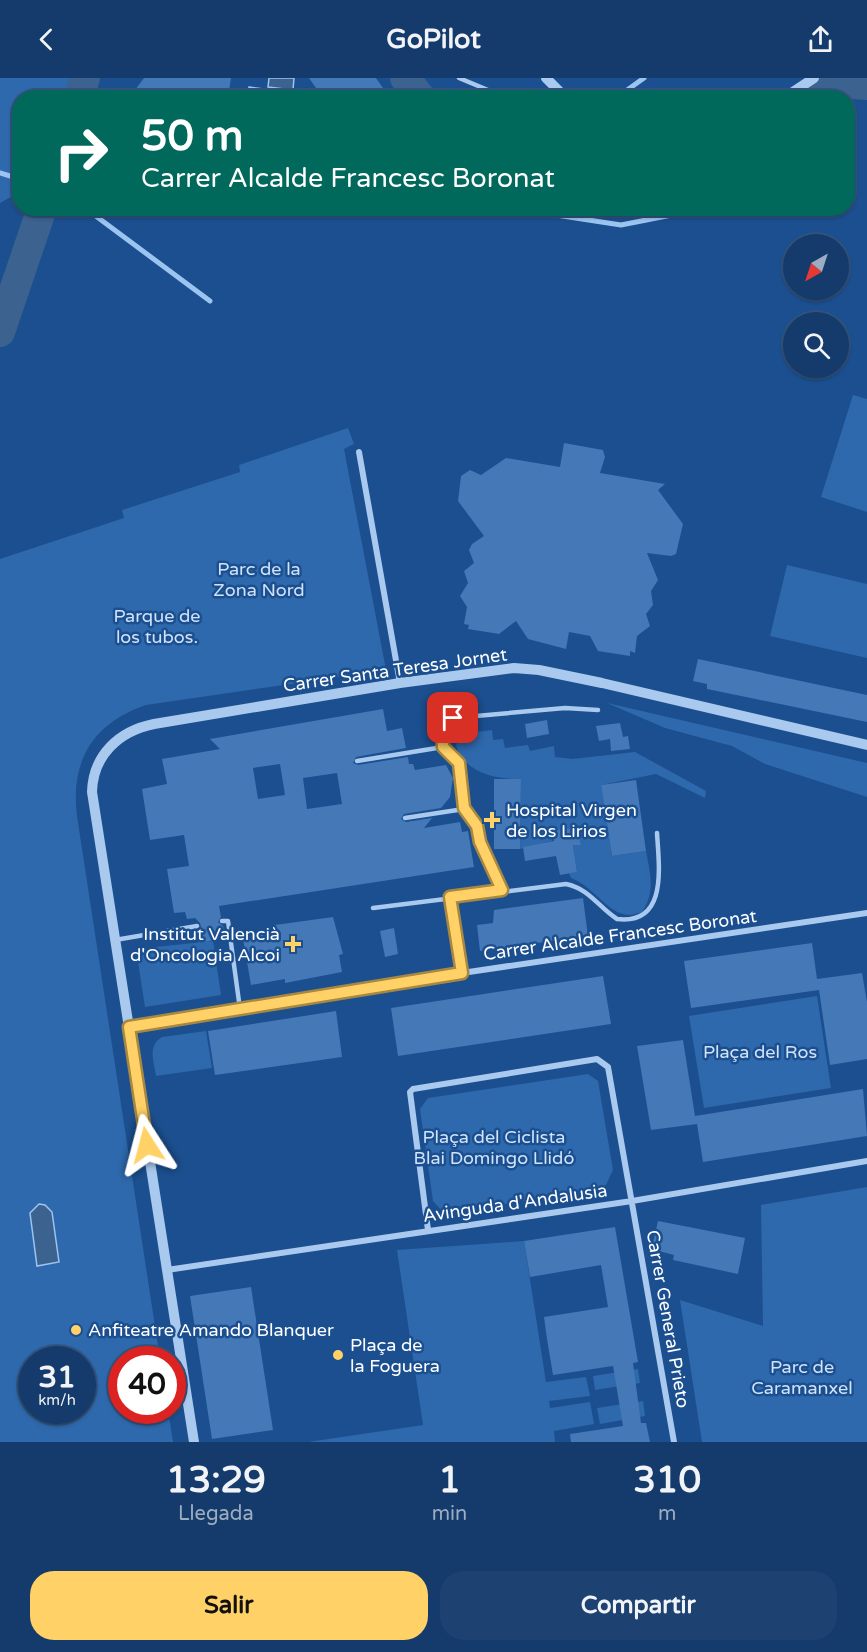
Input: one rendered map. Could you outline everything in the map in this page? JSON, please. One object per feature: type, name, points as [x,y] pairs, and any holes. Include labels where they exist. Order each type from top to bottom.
[{"type":"street","points":[[546,78],[558,90]]},
{"type":"street","points":[[796,90],[814,78]]},
{"type":"street","points":[[359,452],[400,683]]},
{"type":"street","name":"Carrer Santa Teresa Jornet","points":[[115,940],[92,792],[95,769],[109,748],[124,735],[141,726],[400,683],[494,670],[539,670],[867,745]]},
{"type":"street","name":"Carrer Alcalde Francesc Boronat","points":[[129,1027],[462,973],[867,913]]},
{"type":"street","points":[[115,940],[194,1442]]},
{"type":"street","points":[[428,1230],[410,1092],[413,1089],[597,1059],[608,1067],[632,1201]]},
{"type":"street","name":"Avinguda d'Andalusia","points":[[167,1270],[632,1201],[867,1161]]},
{"type":"street","name":"Carrer General Prieto","points":[[632,1201],[674,1442]]},
{"type":"lane","points":[[459,78],[488,90]]},
{"type":"lane","points":[[502,890],[480,842],[477,826],[464,808],[461,770],[459,763],[443,747],[442,729],[453,718],[565,708],[598,710]]},
{"type":"lane","points":[[357,761],[443,747]]},
{"type":"lane","points":[[405,818],[464,808]]},
{"type":"lane","points":[[373,908],[515,888],[566,884],[576,886],[594,897],[610,915],[617,919],[633,920],[650,908],[659,889],[657,833]]},
{"type":"lane","points":[[450,897],[462,973]]},
{"type":"lane","points":[[222,921],[228,921],[240,1009]]},
{"type":"lane","points":[[115,940],[197,926]]},
{"type":"green space","points":[[0,78],[73,78],[69,90],[12,90],[12,196],[0,203]]},
{"type":"green space","points":[[853,395],[867,399],[867,512],[821,497]]},
{"type":"green space","name":"Parc de la Zona Nord","points":[[348,428],[354,444],[344,449],[386,670],[146,705],[112,722],[89,747],[82,761],[77,778],[77,816],[158,1346],[108,1346],[108,1424],[170,1424],[173,1442],[0,1442],[0,559],[124,518],[122,510],[240,472],[239,465]]},
{"type":"green space","points":[[787,565],[867,584],[867,658],[770,636]]},
{"type":"green space","points":[[607,703],[867,763],[867,797],[765,764],[732,746],[665,728]]},
{"type":"green space","points":[[492,730],[493,740],[503,739],[505,748],[528,745],[530,751],[554,746],[555,757],[572,759],[635,752],[706,791],[705,798],[656,774],[601,785],[612,856],[646,851],[650,890],[642,912],[631,915],[622,914],[571,878],[569,873],[577,872],[573,845],[581,844],[578,828],[553,830],[552,841],[520,849],[521,779],[492,776],[474,769],[460,755],[456,745],[461,734]]},
{"type":"green space","points":[[213,941],[221,995],[145,1007],[136,949]]},
{"type":"green space","name":"Plaça del Ros","points":[[817,996],[831,1088],[704,1108],[689,1016]]},
{"type":"green space","points":[[206,1031],[212,1068],[156,1076],[153,1049],[157,1041],[162,1037]]},
{"type":"green space","name":"Plaça del Ciclista Blai Domingo Llidó","points":[[588,1074],[598,1081],[613,1170],[606,1185],[598,1189],[450,1213],[442,1211],[433,1201],[420,1109],[428,1098]]},
{"type":"green space","name":"Parc de Caramanxel","points":[[867,1187],[867,1442],[702,1442],[680,1300],[763,1326],[761,1205]]},
{"type":"green space","points":[[524,1241],[546,1382],[586,1377],[590,1396],[549,1401],[550,1408],[590,1402],[594,1424],[554,1431],[555,1442],[308,1442],[423,1425],[397,1250]]},
{"type":"green space","points":[[638,1369],[640,1383],[595,1390],[593,1376]]},
{"type":"green space","points":[[643,1401],[645,1416],[600,1424],[597,1408]]},
{"type":"shaded area","points":[[269,78],[294,78],[293,90],[268,87]]},
{"type":"shaded area","points":[[249,87],[272,90],[249,90]]},
{"type":"shaded area","points":[[39,1204],[45,1205],[52,1212],[59,1262],[37,1266],[30,1213]]},
{"type":"building","points":[[144,78],[231,78],[229,90],[135,90]]},
{"type":"building","points":[[309,78],[376,78],[384,90],[317,90]]},
{"type":"building","points":[[564,443],[603,450],[605,457],[600,473],[665,484],[658,490],[683,524],[676,554],[671,556],[647,553],[658,580],[651,591],[653,605],[646,614],[650,626],[637,636],[635,653],[630,651],[630,656],[598,651],[590,636],[569,632],[566,649],[528,639],[516,621],[499,634],[468,629],[469,625],[464,624],[467,607],[460,596],[468,583],[464,571],[474,563],[469,550],[472,544],[484,536],[458,501],[461,476],[470,470],[481,475],[506,458],[560,467]]},
{"type":"building","points":[[698,659],[867,695],[867,722],[707,689],[707,684],[693,681]]},
{"type":"building","points":[[383,709],[387,731],[402,728],[406,748],[356,757],[353,763],[358,765],[408,757],[409,764],[413,764],[415,770],[446,765],[453,778],[450,797],[441,808],[404,814],[401,819],[406,822],[432,818],[424,828],[460,822],[462,832],[468,831],[474,867],[219,906],[221,917],[218,922],[223,926],[225,938],[199,943],[197,930],[201,927],[200,923],[195,918],[187,919],[185,912],[174,913],[167,869],[189,866],[184,835],[150,840],[142,789],[167,784],[162,759],[220,749],[210,739]],"holes":[[[280,764],[285,795],[258,799],[253,768]],[[337,773],[342,804],[307,809],[303,778]]]},
{"type":"building","points":[[547,720],[549,734],[527,738],[525,724]]},
{"type":"building","points":[[620,723],[623,737],[628,736],[630,749],[611,751],[610,739],[599,741],[596,726]]},
{"type":"building","points":[[494,779],[521,779],[520,849],[494,849]]},
{"type":"building","points":[[636,780],[646,851],[612,856],[601,785]]},
{"type":"building","points":[[578,828],[581,845],[573,845],[577,872],[560,875],[556,856],[525,861],[523,847],[554,841],[552,830]]},
{"type":"building","points":[[583,898],[588,936],[480,951],[477,925],[493,923],[494,910]]},
{"type":"building","name":"Institut Valencià d'Oncologia Alcoi","points":[[333,917],[343,954],[339,955],[342,972],[285,983],[285,979],[251,985],[242,933],[276,928],[275,925]]},
{"type":"building","points":[[394,928],[398,954],[385,957],[380,931]]},
{"type":"building","points":[[812,943],[817,979],[862,973],[867,1002],[867,1059],[830,1065],[819,990],[691,1008],[684,961]]},
{"type":"building","points":[[603,976],[611,1024],[398,1056],[391,1008]]},
{"type":"building","points":[[336,1011],[342,1057],[215,1075],[208,1031]]},
{"type":"building","points":[[683,1040],[695,1116],[863,1089],[867,1136],[703,1162],[697,1124],[651,1130],[637,1046]]},
{"type":"building","points":[[658,1221],[745,1238],[738,1274],[673,1260],[674,1255],[655,1250],[656,1244],[653,1243]]},
{"type":"building","points":[[615,1227],[638,1362],[633,1363],[641,1423],[646,1423],[650,1442],[571,1442],[570,1434],[623,1426],[613,1366],[553,1375],[547,1339],[544,1317],[608,1307],[601,1265],[530,1277],[524,1241]]},
{"type":"building","points":[[251,1287],[273,1430],[212,1439],[190,1296]]},
{"type":"waterway","points":[[81,90],[85,78]]},
{"type":"waterway","points":[[405,78],[415,90]]},
{"type":"waterway","points":[[627,90],[644,78]]},
{"type":"waterway","points":[[826,90],[839,83],[867,85]]},
{"type":"waterway","points":[[0,173],[12,177]]},
{"type":"waterway","points":[[0,332],[39,216]]},
{"type":"waterway","points":[[96,216],[210,301]]},
{"type":"waterway","points":[[562,216],[621,225],[667,216]]},
{"type":"place","name":"Hospital Virgen de los Lirios","points":[[492,820]]},
{"type":"place","name":"Institut Valencià d'Oncologia Alcoi","points":[[293,944]]},
{"type":"place","name":"Anfiteatre Amando Blanquer","points":[[76,1330]]},
{"type":"place","name":"Plaça de la Foguera","points":[[338,1355]]},
{"type":"route","points":[[147,1145],[129,1027],[462,973],[450,897],[502,890],[480,842],[477,826],[472,816],[464,808],[459,763],[443,747],[442,729],[445,723],[453,718]]},
{"type":"park label","name":"Parque de los tubos.","points":[[157,626]]}]
